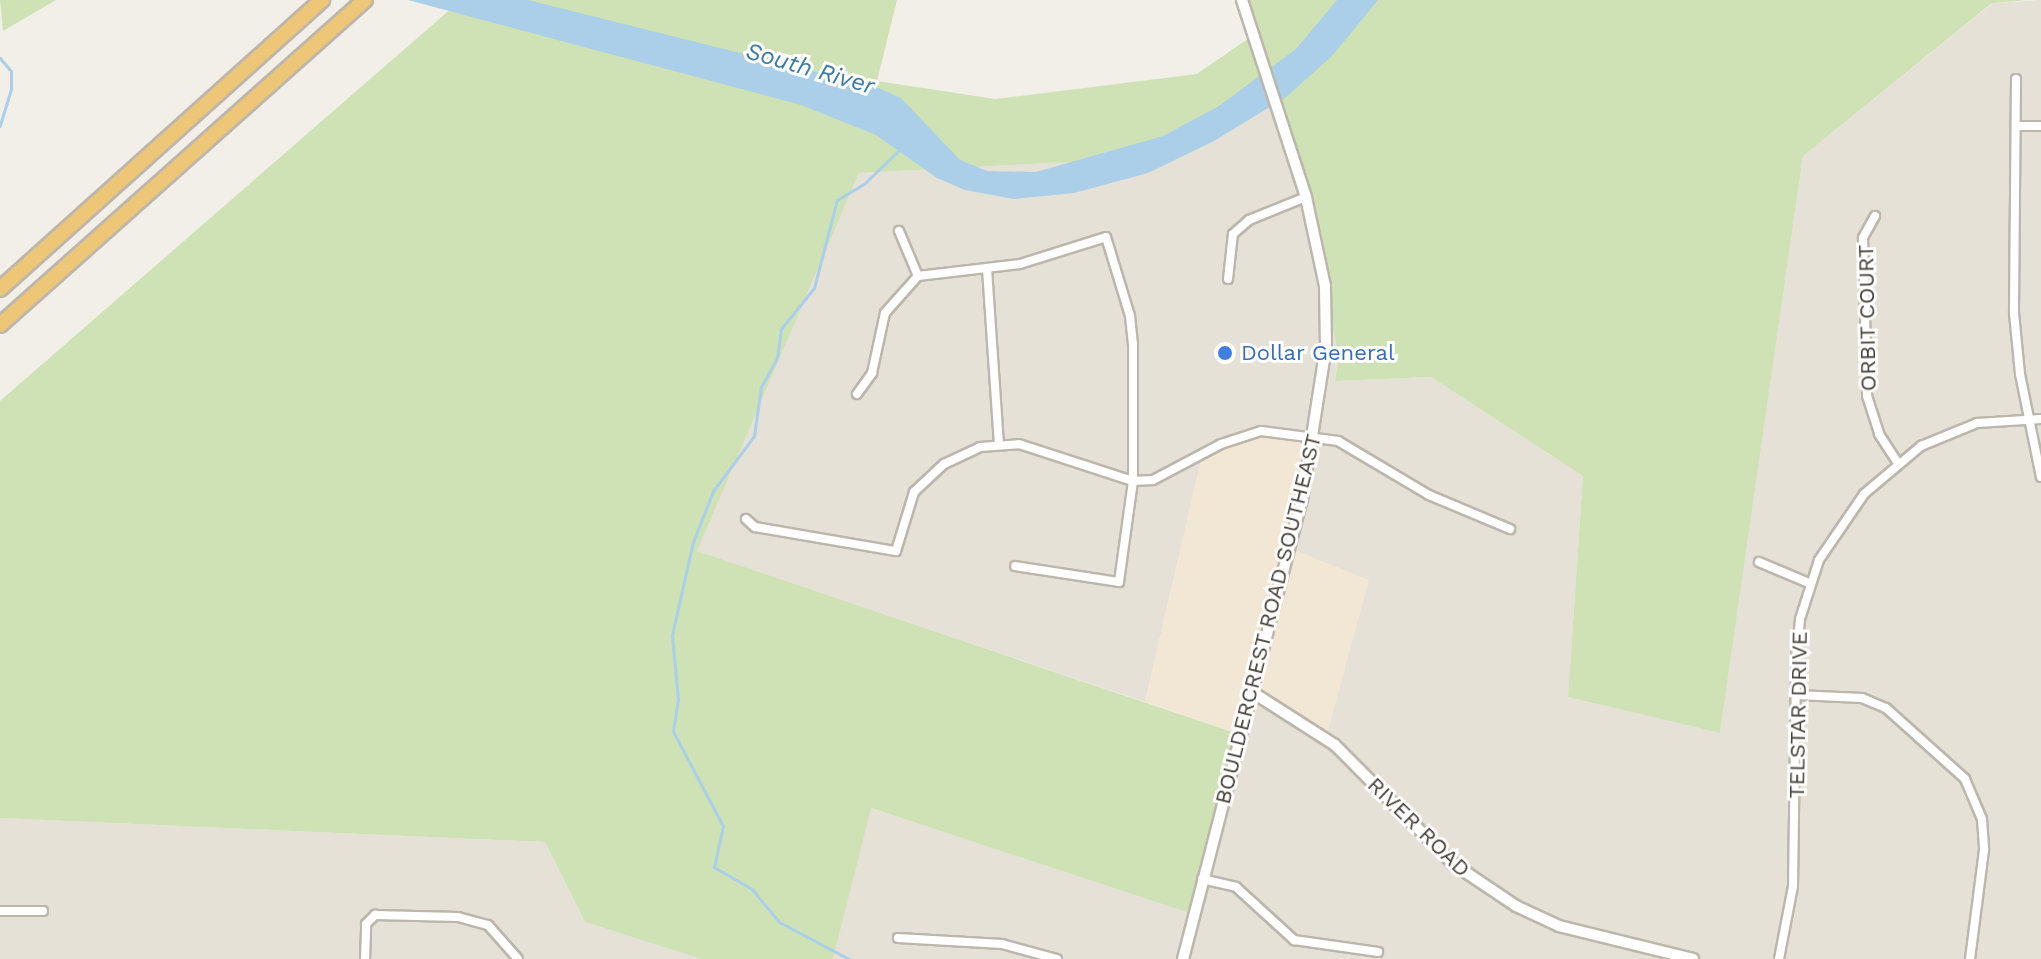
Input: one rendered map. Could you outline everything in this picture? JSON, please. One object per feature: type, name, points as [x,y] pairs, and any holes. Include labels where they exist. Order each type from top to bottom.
[{"type":"highway","points":[[0,287],[321,1]]},
{"type":"highway","points":[[0,325],[359,5]]},
{"type":"street","name":"BOULDERCREST ROAD SOUTHEAST","points":[[1183,959],[1316,436],[1326,346],[1325,286],[1306,197],[1242,0]]},
{"type":"street","points":[[2016,79],[2014,313],[2028,419],[2041,477]]},
{"type":"street","points":[[2017,126],[2041,126]]},
{"type":"street","points":[[1228,279],[1233,234],[1249,220],[1306,197]]},
{"type":"street","name":"ORBIT COURT","points":[[1875,216],[1863,238],[1867,396],[1879,434],[1898,463]]},
{"type":"street","points":[[899,231],[918,276]]},
{"type":"street","points":[[857,394],[872,373],[885,313],[918,276],[987,269],[1046,258],[1106,237],[1130,316],[1133,481],[1119,582],[1015,566]]},
{"type":"street","points":[[987,269],[999,443]]},
{"type":"street","name":"TELSTAR DRIVE","points":[[1779,959],[1793,886],[1800,619],[1809,583],[1864,494],[1921,446],[1977,423],[2041,419]]},
{"type":"street","points":[[746,519],[755,527],[896,551],[906,508],[928,476],[962,453],[999,443],[1049,451],[1112,478],[1133,481],[1179,470],[1246,433],[1316,436],[1338,441],[1429,495],[1510,529]]},
{"type":"street","points":[[1759,562],[1809,583]]},
{"type":"street","name":"RIVER ROAD","points":[[1252,692],[1335,745],[1416,829],[1482,886],[1559,926],[1693,959]]},
{"type":"street","points":[[1796,695],[1862,698],[1886,708],[1965,779],[1982,819],[1984,850],[1970,959]]},
{"type":"street","points":[[1202,879],[1236,887],[1294,940],[1378,952]]},
{"type":"street","points":[[0,911],[43,911]]},
{"type":"street","points":[[365,959],[366,916],[458,917],[488,925],[518,959]]},
{"type":"street","points":[[898,938],[1002,944],[1057,959]]},
{"type":"shaded area","points":[[2041,0],[2041,959],[833,959],[870,808],[1190,912],[1288,547],[1203,452],[1145,702],[696,551],[859,173],[1168,157],[1279,101],[1339,356],[1335,381],[1431,377],[1583,476],[1568,697],[1720,733],[1803,156],[1993,3]]},
{"type":"shaded area","points":[[1248,431],[1313,435],[1288,547],[1369,580],[1327,735],[1249,694],[1238,734],[1145,702],[1203,452]]},
{"type":"shaded area","points":[[0,818],[545,842],[585,922],[701,959],[0,959]]},
{"type":"green space","points":[[0,0],[56,0],[3,31]]},
{"type":"green space","points":[[461,0],[897,0],[877,81],[995,99],[1197,74],[1249,38],[1236,0],[2028,0],[1992,3],[1803,156],[1720,733],[1568,697],[1583,476],[1431,377],[1335,381],[1339,356],[1279,102],[1168,157],[859,173],[697,551],[1238,734],[1190,913],[871,808],[833,959],[701,959],[585,922],[545,842],[0,818],[0,401]]},
{"type":"water","name":"South River","points":[[408,0],[528,0],[876,87],[901,98],[960,160],[987,171],[1036,172],[1163,136],[1219,106],[1296,49],[1337,0],[1378,0],[1332,56],[1286,97],[1214,141],[1148,173],[1074,193],[1014,199],[965,190],[937,178],[876,135],[801,105]]},
{"type":"waterway","points":[[0,58],[11,71],[11,89],[0,126]]},
{"type":"waterway","points":[[849,959],[779,922],[752,889],[714,867],[723,826],[673,731],[678,700],[672,635],[693,542],[713,491],[754,436],[761,387],[777,358],[781,329],[814,288],[837,200],[864,184],[901,148]]},
{"type":"place","name":"Dollar General","points":[[1225,353]]}]
